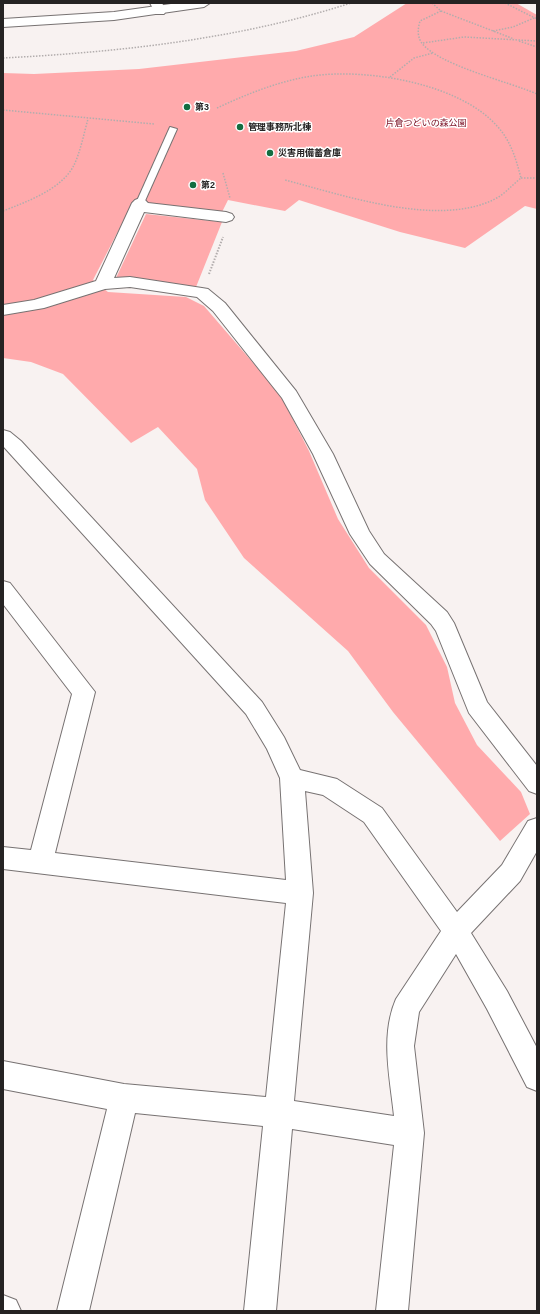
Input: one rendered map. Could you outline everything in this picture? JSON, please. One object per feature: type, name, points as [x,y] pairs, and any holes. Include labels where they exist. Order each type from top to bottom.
[{"type":"street","points":[[3,23],[62,21],[158,7],[204,3]]},
{"type":"street","points":[[103,284],[140,205],[226,217]]},
{"type":"street","points":[[3,310],[16,310],[103,284],[130,282],[202,293],[219,307],[290,395],[323,454],[360,534],[377,559],[439,618],[446,630],[477,706],[537,784]]},
{"type":"street","points":[[3,436],[14,445],[254,708],[276,744],[292,778],[300,893],[260,1311]]},
{"type":"street","points":[[3,588],[84,692],[40,862]]},
{"type":"street","points":[[292,778],[329,786],[372,815],[456,931],[497,1000],[537,1076]]},
{"type":"street","points":[[392,1311],[410,1133],[400,1046],[406,1008],[456,931],[511,873],[537,829]]},
{"type":"street","points":[[3,858],[300,893]]},
{"type":"street","points":[[3,1075],[124,1098],[279,1113],[410,1133]]},
{"type":"street","points":[[73,1311],[124,1098]]},
{"type":"lane","points":[[140,205],[173,129]]},
{"type":"path","points":[[3,58],[140,48],[229,34],[324,12],[351,3]]},
{"type":"path","points":[[432,3],[441,11],[537,47]]},
{"type":"path","points":[[505,3],[537,19]]},
{"type":"path","points":[[441,11],[430,14],[420,21],[418,35],[423,44],[434,53],[460,65],[522,86],[537,94]]},
{"type":"path","points":[[493,31],[512,27],[534,18]]},
{"type":"path","points":[[423,44],[464,37],[537,41]]},
{"type":"path","points":[[390,78],[414,58],[434,53]]},
{"type":"path","points":[[217,108],[266,86],[294,79],[326,74],[360,74],[418,83],[446,93],[472,106],[489,118],[504,134],[512,147],[520,162],[521,178]]},
{"type":"path","points":[[3,110],[88,119],[159,124]]},
{"type":"path","points":[[3,211],[32,200],[57,184],[73,166],[88,119]]},
{"type":"path","points":[[285,180],[370,201],[426,210],[471,206],[493,200],[521,178],[537,178]]},
{"type":"green space","name":"片倉つどいの森公園","points":[[407,3],[516,3],[537,15],[537,209],[525,206],[465,248],[400,232],[299,200],[285,211],[228,200],[222,212],[133,202],[93,280],[108,292],[186,297],[204,306],[280,394],[309,451],[338,519],[369,568],[426,625],[447,667],[455,703],[477,745],[521,792],[530,814],[500,841],[393,712],[348,651],[244,558],[205,500],[197,469],[158,427],[131,443],[63,374],[31,362],[3,358],[3,73],[34,74],[139,69],[296,51],[354,37]]},
{"type":"green space","points":[[146,214],[222,222],[196,287],[116,278]]},
{"type":"place","name":"第3","points":[[187,107]]},
{"type":"place","name":"管理事務所北棟","points":[[240,127]]},
{"type":"place","name":"災害用備蓄倉庫","points":[[270,153]]},
{"type":"place","name":"第2","points":[[193,185]]}]
